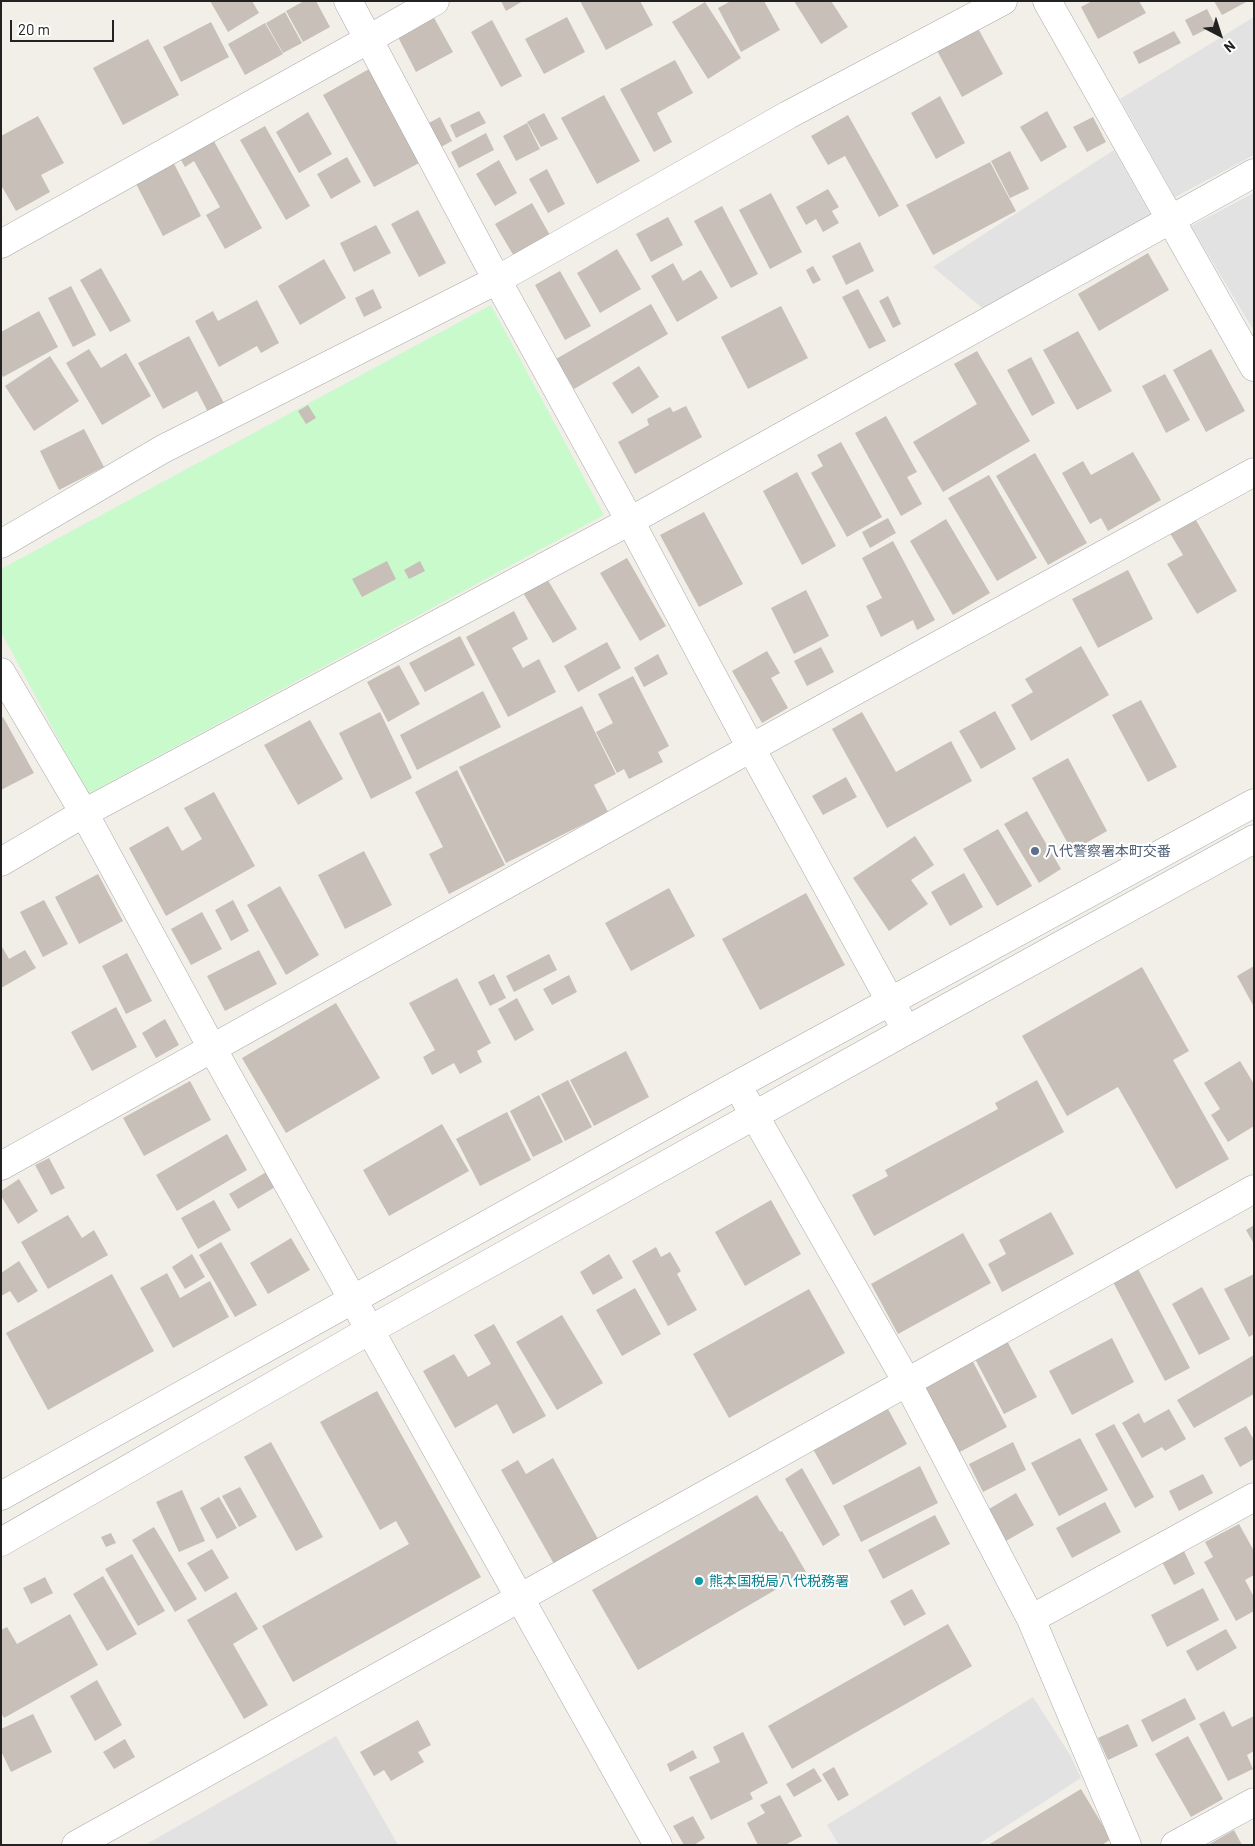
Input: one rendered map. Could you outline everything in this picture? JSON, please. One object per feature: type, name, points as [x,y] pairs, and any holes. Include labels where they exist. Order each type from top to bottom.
[{"type":"street","points":[[348,1],[751,748],[891,1000],[906,1032]]},
{"type":"street","points":[[1,244],[435,1]]},
{"type":"street","points":[[1,544],[164,449],[497,280],[788,115],[1003,1]]},
{"type":"street","points":[[1047,1],[1254,367]]},
{"type":"street","points":[[1,862],[84,813],[630,521],[1254,173]]},
{"type":"street","points":[[1,1166],[751,748],[1254,472]]},
{"type":"street","points":[[1,672],[84,813],[212,1048],[658,1845]]},
{"type":"street","points":[[1,1496],[737,1085],[1254,803]]},
{"type":"street","points":[[1,1542],[370,1330],[754,1115],[1254,840]]},
{"type":"street","points":[[737,1085],[907,1382],[1031,1618],[1126,1845]]},
{"type":"street","points":[[76,1845],[1254,1189]]},
{"type":"street","points":[[1031,1618],[1254,1497]]},
{"type":"street","points":[[1175,1845],[1254,1802]]},
{"type":"green space","points":[[491,305],[604,515],[88,794],[1,632],[1,569]]},
{"type":"shaded area","points":[[1254,17],[1254,155],[1175,197],[1120,99]]},
{"type":"shaded area","points":[[1114,150],[1152,217],[986,311],[933,267]]},
{"type":"shaded area","points":[[1254,193],[1254,331],[1191,226]]},
{"type":"shaded area","points":[[1033,1697],[1070,1755],[1081,1778],[977,1845],[839,1845],[827,1825]]},
{"type":"shaded area","points":[[336,1736],[398,1845],[145,1845]]},
{"type":"building","points":[[210,1],[252,1],[259,13],[228,32]]},
{"type":"building","points":[[304,1],[316,1],[330,27],[303,42],[286,11]]},
{"type":"building","points":[[501,1],[523,1],[506,11]]},
{"type":"building","points":[[580,1],[640,1],[653,25],[606,50]]},
{"type":"building","points":[[731,1],[764,1],[780,30],[741,52],[718,8]]},
{"type":"building","points":[[794,1],[831,1],[848,27],[821,44]]},
{"type":"building","points":[[1092,1],[1139,1],[1146,13],[1098,39],[1081,7]]},
{"type":"building","points":[[1214,1],[1248,1],[1222,15]]},
{"type":"building","points":[[705,2],[741,58],[708,79],[672,22]]},
{"type":"building","points":[[1207,9],[1215,25],[1193,36],[1185,20]]},
{"type":"building","points":[[285,12],[302,43],[283,53],[266,23]]},
{"type":"building","points":[[433,16],[453,52],[416,72],[397,35]]},
{"type":"building","points":[[567,17],[585,52],[544,74],[525,39]]},
{"type":"building","points":[[492,20],[522,76],[501,87],[471,32]]},
{"type":"building","points":[[211,22],[229,57],[181,82],[163,47]]},
{"type":"building","points":[[265,23],[283,54],[245,75],[228,44]]},
{"type":"building","points":[[975,23],[1003,74],[962,97],[934,45]]},
{"type":"building","points":[[1174,31],[1181,43],[1139,64],[1133,52]]},
{"type":"building","points":[[148,39],[179,95],[123,125],[93,68]]},
{"type":"building","points":[[675,60],[693,93],[657,113],[672,142],[654,152],[620,89]]},
{"type":"building","points":[[369,69],[421,162],[374,187],[323,95]]},
{"type":"building","points":[[604,95],[640,161],[597,184],[561,118]]},
{"type":"building","points":[[940,96],[965,143],[936,159],[911,113]]},
{"type":"building","points":[[479,111],[486,123],[456,138],[450,125]]},
{"type":"building","points":[[1047,111],[1067,147],[1041,162],[1020,127]]},
{"type":"building","points":[[308,112],[332,154],[299,173],[276,132]]},
{"type":"building","points":[[544,113],[558,139],[541,147],[527,122]]},
{"type":"building","points":[[848,115],[899,206],[879,217],[845,156],[828,165],[811,136]]},
{"type":"building","points":[[38,116],[64,163],[41,175],[50,192],[16,211],[1,185],[1,136]]},
{"type":"building","points":[[440,117],[452,141],[439,148],[427,124]]},
{"type":"building","points":[[1093,117],[1106,142],[1087,152],[1073,127]]},
{"type":"building","points":[[527,123],[540,149],[516,161],[503,136]]},
{"type":"building","points":[[265,126],[310,206],[286,220],[240,140]]},
{"type":"building","points":[[486,133],[494,150],[459,168],[451,152]]},
{"type":"building","points":[[210,134],[262,228],[225,249],[206,215],[220,207],[194,161],[185,167],[177,153]]},
{"type":"building","points":[[1010,151],[1029,189],[1010,198],[991,161]]},
{"type":"building","points":[[169,154],[201,216],[163,236],[131,174]]},
{"type":"building","points":[[347,157],[361,182],[331,199],[317,174]]},
{"type":"building","points":[[499,160],[517,193],[495,206],[476,174]]},
{"type":"building","points":[[990,162],[1016,211],[933,255],[906,205]]},
{"type":"building","points":[[547,169],[565,204],[548,213],[529,179]]},
{"type":"building","points":[[828,189],[839,207],[832,211],[839,223],[823,232],[816,219],[806,225],[796,207]]},
{"type":"building","points":[[771,193],[802,252],[770,269],[739,210]]},
{"type":"building","points":[[532,203],[551,237],[515,258],[495,224]]},
{"type":"building","points":[[722,206],[758,274],[731,288],[694,221]]},
{"type":"building","points":[[418,210],[446,263],[419,277],[391,224]]},
{"type":"building","points":[[668,217],[683,245],[651,262],[636,234]]},
{"type":"building","points":[[376,225],[391,253],[354,272],[340,243]]},
{"type":"building","points":[[860,242],[874,271],[846,285],[832,256]]},
{"type":"building","points":[[617,249],[641,289],[600,313],[577,273]]},
{"type":"building","points":[[1148,253],[1169,290],[1099,331],[1078,294]]},
{"type":"building","points":[[324,259],[346,298],[300,325],[278,286]]},
{"type":"building","points":[[673,263],[683,281],[701,270],[718,298],[677,322],[651,276]]},
{"type":"building","points":[[813,266],[821,280],[813,284],[806,270]]},
{"type":"building","points":[[101,268],[131,321],[110,332],[80,280]]},
{"type":"building","points":[[560,271],[591,326],[565,340],[535,285]]},
{"type":"building","points":[[71,286],[96,335],[73,347],[48,298]]},
{"type":"building","points":[[373,289],[382,308],[364,317],[355,298]]},
{"type":"building","points":[[858,289],[886,341],[869,349],[842,297]]},
{"type":"building","points":[[888,296],[901,324],[893,328],[879,301]]},
{"type":"building","points":[[257,300],[279,343],[261,353],[257,346],[219,367],[195,321],[213,311],[218,321]]},
{"type":"building","points":[[651,304],[668,334],[574,389],[556,359]]},
{"type":"building","points":[[781,306],[808,358],[748,389],[721,337]]},
{"type":"building","points":[[39,311],[58,347],[3,377],[1,373],[1,332]]},
{"type":"building","points":[[1078,331],[1112,391],[1077,410],[1043,350]]},
{"type":"building","points":[[189,336],[226,407],[210,416],[197,391],[163,409],[138,363]]},
{"type":"building","points":[[89,349],[101,368],[126,353],[151,396],[102,425],[66,363]]},
{"type":"building","points":[[1211,349],[1245,411],[1206,432],[1173,370]]},
{"type":"building","points":[[977,351],[1030,441],[943,492],[913,442],[977,404],[954,364]]},
{"type":"building","points":[[50,356],[79,401],[34,431],[5,386]]},
{"type":"building","points":[[1031,357],[1055,403],[1032,416],[1007,370]]},
{"type":"building","points":[[639,366],[659,397],[632,414],[612,383]]},
{"type":"building","points":[[1165,374],[1190,420],[1166,433],[1142,386]]},
{"type":"building","points":[[308,405],[316,418],[306,424],[298,411]]},
{"type":"building","points":[[686,406],[702,437],[635,474],[618,442],[649,425],[647,419],[670,407],[673,412]]},
{"type":"building","points":[[886,416],[917,472],[907,477],[922,504],[901,516],[855,433]]},
{"type":"building","points":[[84,429],[104,467],[59,490],[40,451]]},
{"type":"building","points":[[841,442],[882,517],[847,537],[811,473],[823,466],[817,455]]},
{"type":"building","points":[[1133,452],[1161,500],[1108,531],[1101,518],[1090,524],[1062,473],[1083,461],[1091,475]]},
{"type":"building","points":[[1035,453],[1087,543],[1048,565],[996,476]]},
{"type":"building","points":[[797,472],[836,546],[802,565],[763,491]]},
{"type":"building","points":[[989,475],[1037,558],[997,581],[948,498]]},
{"type":"building","points":[[704,512],[743,584],[699,607],[660,535]]},
{"type":"building","points":[[1193,515],[1237,591],[1197,614],[1167,564],[1183,555],[1168,530]]},
{"type":"building","points":[[888,518],[896,533],[870,548],[862,532]]},
{"type":"building","points":[[946,519],[990,593],[953,615],[910,541]]},
{"type":"building","points":[[893,541],[935,620],[917,630],[913,620],[881,637],[866,606],[882,598],[862,558]]},
{"type":"building","points":[[627,558],[666,626],[640,641],[600,573]]},
{"type":"building","points":[[387,561],[396,579],[362,597],[352,579]]},
{"type":"building","points":[[420,561],[425,571],[409,579],[404,570]]},
{"type":"building","points":[[1128,570],[1153,619],[1098,648],[1072,599]]},
{"type":"building","points":[[546,577],[577,629],[553,643],[522,591]]},
{"type":"building","points":[[806,590],[829,636],[794,654],[771,608]]},
{"type":"building","points":[[514,611],[528,639],[512,648],[523,668],[539,659],[556,692],[508,717],[466,637]]},
{"type":"building","points":[[460,636],[475,665],[425,692],[409,663]]},
{"type":"building","points":[[607,642],[621,668],[578,692],[564,666]]},
{"type":"building","points":[[1081,646],[1109,695],[1031,741],[1011,705],[1033,692],[1025,679]]},
{"type":"building","points":[[821,647],[834,672],[807,686],[794,661]]},
{"type":"building","points":[[767,651],[780,673],[771,678],[788,708],[762,723],[732,671]]},
{"type":"building","points":[[658,654],[668,674],[644,687],[634,668]]},
{"type":"building","points":[[399,665],[420,704],[388,722],[367,682]]},
{"type":"building","points":[[633,676],[669,746],[658,752],[663,762],[629,779],[624,769],[617,773],[596,732],[613,723],[598,694]]},
{"type":"building","points":[[483,691],[501,727],[417,770],[400,735]]},
{"type":"building","points":[[1141,700],[1177,767],[1148,782],[1112,715]]},
{"type":"building","points":[[582,706],[616,774],[594,785],[608,812],[506,863],[459,767]]},
{"type":"building","points":[[995,711],[1016,749],[981,769],[959,731]]},
{"type":"building","points":[[380,712],[412,778],[371,799],[339,733]]},
{"type":"building","points":[[862,712],[896,772],[951,741],[972,781],[887,828],[832,729]]},
{"type":"building","points":[[3,717],[34,773],[1,790],[1,718]]},
{"type":"building","points":[[310,720],[343,779],[298,805],[264,745]]},
{"type":"building","points":[[1068,758],[1107,831],[1072,851],[1032,778]]},
{"type":"building","points":[[457,770],[505,865],[449,894],[429,854],[443,847],[415,792]]},
{"type":"building","points":[[846,777],[857,797],[823,815],[812,796]]},
{"type":"building","points":[[214,792],[255,866],[166,916],[129,848],[168,826],[182,851],[202,839],[184,808]]},
{"type":"building","points":[[1027,811],[1061,869],[1039,883],[1004,824]]},
{"type":"building","points":[[998,829],[1032,886],[997,906],[963,849]]},
{"type":"building","points":[[915,836],[934,865],[911,880],[928,904],[889,931],[853,878]]},
{"type":"building","points":[[364,851],[392,905],[345,929],[318,875]]},
{"type":"building","points":[[964,873],[983,907],[950,926],[931,892]]},
{"type":"building","points":[[98,874],[123,921],[79,944],[55,897]]},
{"type":"building","points":[[280,886],[319,955],[286,975],[247,905]]},
{"type":"building","points":[[669,888],[695,936],[631,971],[605,923]]},
{"type":"building","points":[[806,893],[845,965],[760,1010],[722,939]]},
{"type":"building","points":[[44,900],[68,944],[43,957],[20,912]]},
{"type":"building","points":[[233,900],[249,931],[231,941],[215,910]]},
{"type":"building","points":[[202,912],[222,949],[191,965],[171,929]]},
{"type":"building","points":[[1,945],[9,959],[25,950],[36,968],[1,988]]},
{"type":"building","points":[[259,950],[277,984],[225,1011],[207,976]]},
{"type":"building","points":[[127,953],[152,1001],[126,1014],[102,966]]},
{"type":"building","points":[[549,954],[557,970],[514,992],[506,976]]},
{"type":"building","points":[[1254,966],[1254,1007],[1237,976]]},
{"type":"building","points":[[1142,967],[1189,1051],[1173,1060],[1229,1159],[1176,1189],[1118,1087],[1067,1116],[1022,1036]]},
{"type":"building","points":[[494,974],[506,998],[490,1006],[478,982]]},
{"type":"building","points":[[569,975],[577,992],[552,1005],[543,989]]},
{"type":"building","points":[[457,978],[491,1043],[477,1051],[482,1062],[460,1074],[454,1063],[432,1075],[423,1057],[435,1050],[409,1003]]},
{"type":"building","points":[[517,998],[534,1030],[515,1041],[498,1009]]},
{"type":"building","points":[[336,1003],[380,1078],[286,1133],[242,1058]]},
{"type":"building","points":[[116,1007],[137,1047],[92,1071],[71,1032]]},
{"type":"building","points":[[165,1019],[179,1045],[156,1058],[142,1033]]},
{"type":"building","points":[[626,1051],[649,1097],[594,1126],[570,1080]]},
{"type":"building","points":[[1240,1061],[1254,1084],[1254,1126],[1228,1142],[1211,1115],[1220,1109],[1204,1083]]},
{"type":"building","points":[[568,1080],[592,1127],[565,1141],[541,1094]]},
{"type":"building","points":[[1037,1080],[1064,1132],[874,1236],[852,1195],[888,1176],[885,1170],[998,1109],[995,1103]]},
{"type":"building","points":[[190,1081],[211,1120],[144,1156],[123,1118]]},
{"type":"building","points":[[539,1095],[563,1142],[533,1157],[510,1111]]},
{"type":"building","points":[[507,1112],[531,1160],[480,1186],[456,1139]]},
{"type":"building","points":[[442,1124],[469,1171],[389,1216],[363,1170]]},
{"type":"building","points":[[227,1134],[247,1170],[177,1211],[156,1175]]},
{"type":"building","points":[[49,1158],[65,1188],[51,1195],[35,1165]]},
{"type":"building","points":[[268,1171],[277,1186],[238,1209],[229,1194]]},
{"type":"building","points":[[19,1179],[38,1211],[18,1224],[1,1196],[1,1191]]},
{"type":"building","points":[[214,1200],[231,1230],[198,1249],[181,1218]]},
{"type":"building","points":[[771,1200],[801,1254],[745,1286],[715,1232]]},
{"type":"building","points":[[1051,1212],[1074,1254],[1002,1292],[988,1264],[1006,1254],[999,1240]]},
{"type":"building","points":[[68,1215],[82,1238],[94,1230],[108,1255],[48,1289],[21,1242]]},
{"type":"building","points":[[1254,1225],[1254,1244],[1246,1230]]},
{"type":"building","points":[[963,1233],[991,1283],[898,1334],[871,1284]]},
{"type":"building","points":[[291,1238],[310,1270],[268,1294],[250,1263]]},
{"type":"building","points":[[221,1242],[257,1305],[235,1317],[199,1255]]},
{"type":"building","points":[[656,1247],[661,1257],[670,1252],[681,1271],[677,1274],[697,1310],[668,1326],[632,1261]]},
{"type":"building","points":[[192,1254],[205,1277],[185,1289],[172,1267]]},
{"type":"building","points":[[609,1254],[623,1278],[593,1295],[580,1272]]},
{"type":"building","points":[[19,1261],[38,1291],[18,1303],[10,1291],[1,1296],[1,1273]]},
{"type":"building","points":[[1137,1267],[1190,1368],[1165,1381],[1112,1280]]},
{"type":"building","points":[[167,1273],[180,1298],[210,1281],[229,1317],[173,1348],[140,1288]]},
{"type":"building","points":[[112,1274],[154,1351],[48,1410],[6,1333]]},
{"type":"building","points":[[1254,1274],[1254,1334],[1249,1337],[1224,1289]]},
{"type":"building","points":[[1202,1287],[1230,1339],[1199,1355],[1172,1304]]},
{"type":"building","points":[[635,1288],[661,1334],[622,1356],[596,1310]]},
{"type":"building","points":[[809,1289],[845,1353],[729,1418],[693,1354]]},
{"type":"building","points":[[562,1315],[603,1383],[557,1410],[516,1342]]},
{"type":"building","points":[[494,1324],[546,1416],[513,1434],[497,1404],[455,1428],[423,1371],[454,1354],[468,1377],[491,1364],[474,1335]]},
{"type":"building","points":[[1112,1338],[1134,1382],[1072,1415],[1049,1371]]},
{"type":"building","points":[[1006,1339],[1037,1397],[1004,1414],[974,1357]]},
{"type":"building","points":[[1254,1355],[1254,1394],[1194,1428],[1177,1400]]},
{"type":"building","points":[[971,1358],[1007,1427],[956,1454],[919,1386]]},
{"type":"building","points":[[377,1391],[481,1577],[293,1682],[262,1626],[409,1544],[396,1521],[380,1530],[320,1422]]},
{"type":"building","points":[[888,1409],[907,1444],[833,1485],[813,1449]]},
{"type":"building","points":[[1169,1409],[1186,1439],[1165,1451],[1162,1447],[1142,1458],[1122,1423],[1139,1413],[1144,1423]]},
{"type":"building","points":[[1114,1424],[1154,1497],[1135,1508],[1095,1434]]},
{"type":"building","points":[[1246,1426],[1254,1440],[1254,1459],[1240,1467],[1224,1438]]},
{"type":"building","points":[[1080,1438],[1108,1490],[1059,1516],[1031,1463]]},
{"type":"building","points":[[271,1442],[323,1537],[296,1551],[244,1457]]},
{"type":"building","points":[[1013,1442],[1026,1470],[983,1492],[969,1464]]},
{"type":"building","points":[[553,1458],[598,1539],[554,1564],[501,1470],[518,1460],[526,1474]]},
{"type":"building","points":[[920,1466],[938,1503],[861,1542],[843,1506]]},
{"type":"building","points":[[802,1468],[840,1535],[823,1546],[785,1479]]},
{"type":"building","points":[[1203,1474],[1213,1493],[1179,1511],[1169,1491]]},
{"type":"building","points":[[240,1487],[257,1517],[239,1527],[222,1496]]},
{"type":"building","points":[[182,1490],[205,1541],[179,1552],[156,1502]]},
{"type":"building","points":[[1016,1493],[1034,1525],[1006,1541],[989,1509]]},
{"type":"building","name":"熊本国税局八代税務署","points":[[757,1495],[780,1532],[782,1531],[806,1572],[638,1670],[592,1590]]},
{"type":"building","points":[[219,1497],[237,1528],[217,1539],[200,1508]]},
{"type":"building","points":[[1105,1502],[1121,1532],[1072,1558],[1056,1528]]},
{"type":"building","points":[[935,1515],[950,1544],[883,1579],[868,1550]]},
{"type":"building","points":[[1239,1524],[1254,1551],[1254,1575],[1245,1580],[1254,1597],[1254,1611],[1236,1621],[1204,1562],[1213,1557],[1205,1542]]},
{"type":"building","points":[[154,1527],[197,1599],[175,1612],[132,1540]]},
{"type":"building","points":[[111,1533],[116,1543],[106,1547],[101,1537]]},
{"type":"building","points":[[1182,1547],[1195,1574],[1174,1585],[1160,1558]]},
{"type":"building","points":[[212,1549],[229,1578],[205,1592],[187,1563]]},
{"type":"building","points":[[132,1554],[165,1611],[138,1626],[105,1569]]},
{"type":"building","points":[[103,1576],[137,1634],[107,1651],[73,1594]]},
{"type":"building","points":[[45,1577],[53,1593],[31,1604],[23,1588]]},
{"type":"building","points":[[1203,1588],[1219,1620],[1167,1647],[1151,1615]]},
{"type":"building","points":[[912,1589],[926,1614],[904,1626],[890,1601]]},
{"type":"building","points":[[236,1592],[258,1629],[233,1644],[268,1705],[244,1719],[187,1620]]},
{"type":"building","points":[[70,1614],[98,1665],[4,1718],[1,1713],[1,1630],[7,1627],[17,1644]]},
{"type":"building","points":[[948,1624],[972,1666],[792,1769],[768,1726]]},
{"type":"building","points":[[1226,1629],[1237,1648],[1197,1671],[1186,1651]]},
{"type":"building","points":[[97,1680],[122,1725],[95,1741],[70,1696]]},
{"type":"building","points":[[1185,1698],[1196,1719],[1152,1742],[1141,1720]]},
{"type":"building","points":[[1224,1711],[1232,1727],[1254,1716],[1254,1751],[1247,1755],[1253,1769],[1228,1781],[1199,1724]]},
{"type":"building","points":[[33,1714],[52,1752],[11,1772],[1,1751],[1,1729]]},
{"type":"building","points":[[418,1720],[431,1745],[418,1752],[424,1762],[391,1781],[384,1770],[374,1776],[360,1752]]},
{"type":"building","points":[[1128,1724],[1138,1746],[1108,1760],[1098,1738]]},
{"type":"building","points":[[743,1732],[768,1783],[750,1793],[753,1799],[711,1820],[689,1777],[720,1762],[713,1747]]},
{"type":"building","points":[[1188,1736],[1223,1799],[1191,1817],[1155,1754]]},
{"type":"building","points":[[125,1739],[135,1757],[114,1769],[103,1752]]},
{"type":"building","points":[[693,1750],[697,1758],[670,1772],[667,1764]]},
{"type":"building","points":[[834,1767],[849,1795],[838,1801],[822,1774]]},
{"type":"building","points":[[814,1768],[822,1781],[794,1797],[786,1784]]},
{"type":"building","points":[[1081,1789],[1111,1839],[1102,1845],[988,1845]]},
{"type":"building","points":[[780,1795],[802,1836],[785,1845],[758,1845],[747,1823],[765,1813],[760,1805]]},
{"type":"building","points":[[693,1816],[705,1838],[694,1845],[684,1845],[673,1826]]},
{"type":"building","points":[[1234,1830],[1242,1845],[1208,1845]]},
{"type":"place","name":"八代警察署本町交番","points":[[1035,851]]},
{"type":"place","name":"熊本国税局八代税務署","points":[[699,1581]]}]
